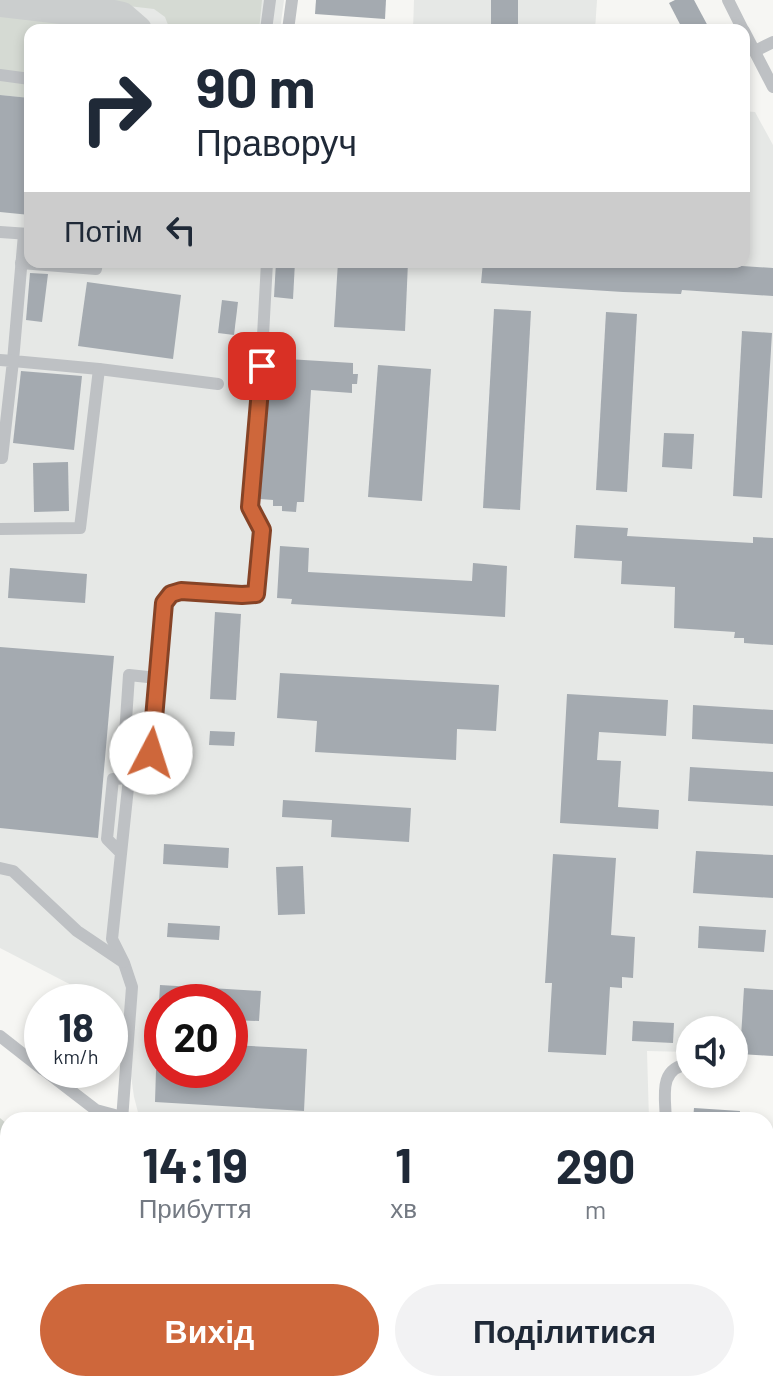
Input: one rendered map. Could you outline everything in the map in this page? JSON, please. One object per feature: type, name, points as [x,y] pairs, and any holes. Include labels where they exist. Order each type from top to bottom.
[{"type":"street","points":[[267,24],[270,0]]},
{"type":"street","points":[[289,24],[292,0]]},
{"type":"street","points":[[728,0],[741,24]]},
{"type":"street","points":[[750,41],[773,87]]},
{"type":"street","points":[[755,51],[773,42]]},
{"type":"street","points":[[0,75],[24,78]]},
{"type":"street","points":[[0,232],[24,234]]},
{"type":"street","points":[[0,458],[6,360],[15,329],[24,248]]},
{"type":"street","points":[[157,678],[129,675],[124,750],[151,753],[164,603],[171,594],[181,591],[256,594],[262,530],[250,507],[267,268]]},
{"type":"street","points":[[0,328],[15,329]]},
{"type":"street","points":[[6,360],[218,384]]},
{"type":"street","points":[[0,529],[80,528],[99,369]]},
{"type":"street","points":[[121,853],[107,839],[113,779],[129,778],[112,939],[132,987],[123,1112]]},
{"type":"street","points":[[0,868],[13,871],[77,931],[124,963]]},
{"type":"street","points":[[0,1036],[24,1054]]},
{"type":"street","points":[[665,1112],[664,1091],[668,1077],[676,1068]]},
{"type":"street","points":[[68,1088],[102,1112]]},
{"type":"shaded area","points":[[0,0],[284,0],[281,24],[24,24],[24,268],[750,268],[750,112],[755,112],[773,145],[773,1056],[748,1054],[748,1016],[676,1016],[676,1052],[647,1051],[649,1112],[138,1112],[128,1054],[128,984],[69,984],[0,948]]},
{"type":"shaded area","points":[[77,0],[262,0],[260,24],[168,24],[165,17],[154,9]]},
{"type":"shaded area","points":[[414,0],[597,0],[595,24],[413,24]]},
{"type":"shaded area","points":[[0,15],[78,24],[24,24],[24,97],[0,95]]},
{"type":"building","points":[[316,0],[386,0],[385,19],[315,14]]},
{"type":"building","points":[[491,0],[518,0],[518,24],[491,24]]},
{"type":"building","points":[[694,0],[707,24],[680,24],[669,3]]},
{"type":"building","points":[[0,95],[24,97],[24,214],[0,212]]},
{"type":"building","points":[[276,268],[295,268],[293,299],[274,297]]},
{"type":"building","points":[[338,268],[408,268],[405,331],[334,327]]},
{"type":"building","points":[[482,268],[773,268],[773,296],[682,290],[681,294],[623,292],[481,283]]},
{"type":"building","points":[[30,273],[48,274],[42,322],[26,320]]},
{"type":"building","points":[[87,282],[181,295],[173,359],[78,346]]},
{"type":"building","points":[[222,300],[238,302],[234,335],[218,333]]},
{"type":"building","points":[[494,309],[531,311],[520,510],[483,508]]},
{"type":"building","points":[[606,312],[637,314],[627,492],[596,490]]},
{"type":"building","points":[[742,331],[772,333],[762,498],[733,496]]},
{"type":"building","points":[[271,358],[353,363],[353,374],[358,374],[357,384],[352,384],[352,393],[311,390],[304,502],[297,502],[296,512],[282,511],[282,506],[273,506],[273,500],[260,499]]},
{"type":"building","points":[[378,365],[431,369],[422,501],[368,497]]},
{"type":"building","points":[[21,371],[82,376],[74,450],[13,443]]},
{"type":"building","points":[[664,433],[694,434],[692,469],[662,467]]},
{"type":"building","points":[[68,462],[69,511],[34,512],[33,463]]},
{"type":"building","points":[[576,525],[628,528],[627,536],[753,543],[753,537],[773,538],[773,645],[744,643],[744,638],[734,638],[735,632],[674,628],[675,587],[621,584],[622,561],[574,558]]},
{"type":"building","points":[[280,546],[309,548],[308,572],[472,581],[473,563],[507,566],[505,617],[291,604],[292,599],[277,598]]},
{"type":"building","points":[[10,568],[87,574],[85,603],[8,598]]},
{"type":"building","points":[[215,612],[241,614],[236,700],[210,699]]},
{"type":"building","points":[[0,647],[114,656],[98,838],[0,828]]},
{"type":"building","points":[[280,673],[499,685],[496,731],[457,729],[456,760],[315,752],[317,721],[277,718]]},
{"type":"building","points":[[567,694],[668,700],[666,736],[599,732],[597,760],[621,761],[618,807],[659,810],[658,829],[560,823]]},
{"type":"building","points":[[693,705],[773,710],[773,744],[692,739]]},
{"type":"building","points":[[210,731],[235,732],[234,746],[209,745]]},
{"type":"building","points":[[690,767],[773,772],[773,806],[688,801]]},
{"type":"building","points":[[283,800],[411,808],[409,842],[331,837],[332,820],[282,817]]},
{"type":"building","points":[[164,844],[229,848],[228,868],[163,864]]},
{"type":"building","points":[[696,851],[773,855],[773,898],[693,893]]},
{"type":"building","points":[[553,854],[616,858],[611,935],[635,937],[633,978],[622,977],[622,988],[610,987],[606,1055],[548,1052],[552,983],[545,983]]},
{"type":"building","points":[[303,866],[305,914],[278,915],[276,867]]},
{"type":"building","points":[[168,923],[220,926],[219,940],[167,937]]},
{"type":"building","points":[[699,926],[766,930],[764,952],[698,948]]},
{"type":"building","points":[[744,988],[773,990],[773,1056],[748,1054],[748,1016],[742,1016]]},
{"type":"building","points":[[248,990],[261,991],[259,1021],[248,1021]]},
{"type":"building","points":[[633,1021],[674,1023],[673,1043],[632,1041]]},
{"type":"building","points":[[248,1046],[307,1049],[304,1111],[155,1102],[155,1088],[248,1088]]},
{"type":"building","points":[[694,1108],[740,1111],[740,1112],[694,1112]]},
{"type":"taxiway","points":[[0,2],[113,15],[122,17],[130,24]]},
{"type":"route","points":[[151,753],[164,603],[171,594],[181,591],[256,594],[262,530],[250,507],[262,366]]}]
